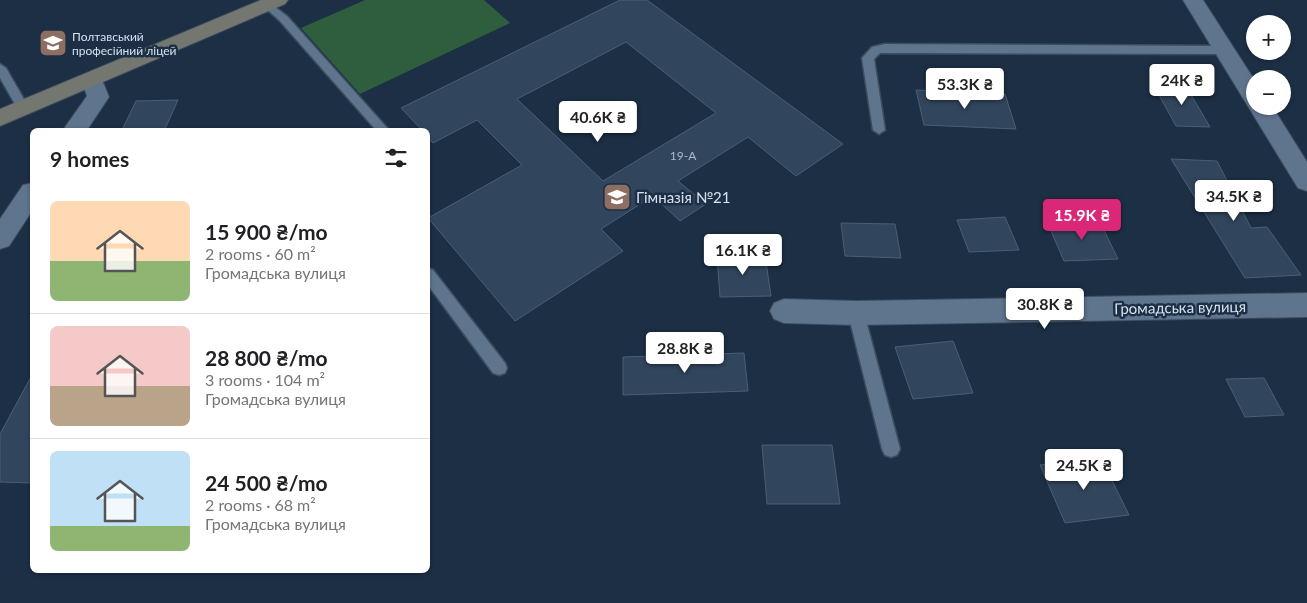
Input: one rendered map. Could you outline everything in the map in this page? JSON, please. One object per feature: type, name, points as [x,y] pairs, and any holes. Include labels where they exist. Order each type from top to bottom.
[{"type":"main road","points":[[0,118],[273,2]]},
{"type":"street","points":[[1193,0],[1246,84]]},
{"type":"street","points":[[76,128],[98,97],[92,80]]},
{"type":"street","points":[[1266,115],[1307,182]]},
{"type":"street","points":[[0,239],[30,195]]},
{"type":"street","name":"Громадська вулиця","points":[[784,311],[856,313],[1307,305]]},
{"type":"lane","points":[[273,2],[284,18],[381,128]]},
{"type":"lane","points":[[879,130],[868,58],[876,50],[885,48],[1225,50]]},
{"type":"lane","points":[[0,68],[23,108]]},
{"type":"lane","points":[[430,277],[499,368]]},
{"type":"lane","points":[[856,313],[891,449]]},
{"type":"green space","points":[[365,0],[484,0],[510,23],[360,94],[301,28]]},
{"type":"building","points":[[620,0],[647,0],[843,144],[796,176],[748,137],[678,181],[706,204],[680,221],[653,196],[601,229],[623,251],[515,321],[430,220],[430,217],[522,165],[477,120],[433,143],[430,139],[430,128],[420,128],[401,108]],"holes":[[[626,42],[716,113],[603,181],[517,99]]]},
{"type":"building","points":[[1154,86],[1186,86],[1210,127],[1176,126]]},
{"type":"building","points":[[916,90],[1005,94],[1016,129],[924,125]]},
{"type":"building","points":[[178,100],[165,128],[123,128],[136,101]]},
{"type":"building","points":[[1171,159],[1217,161],[1251,228],[1267,227],[1301,275],[1245,278]]},
{"type":"building","points":[[1005,217],[1019,250],[969,252],[957,220]]},
{"type":"building","points":[[1099,220],[1118,259],[1064,261],[1047,222]]},
{"type":"building","points":[[841,223],[895,224],[901,258],[845,256]]},
{"type":"building","points":[[765,255],[771,296],[720,297],[717,256]]},
{"type":"building","points":[[953,341],[973,393],[913,399],[895,347]]},
{"type":"building","points":[[744,353],[748,391],[623,395],[623,357]]},
{"type":"building","points":[[1264,378],[1284,415],[1245,417],[1226,379]]},
{"type":"building","points":[[30,379],[30,483],[0,482],[0,434]]},
{"type":"building","points":[[762,445],[832,445],[840,504],[767,504]]},
{"type":"building","points":[[1101,458],[1129,515],[1065,523],[1040,465]]},
{"type":"place","name":"Полтавський професійний ліцей","points":[[53,43]]},
{"type":"place","name":"Гімназія №21","points":[[617,197]]}]
